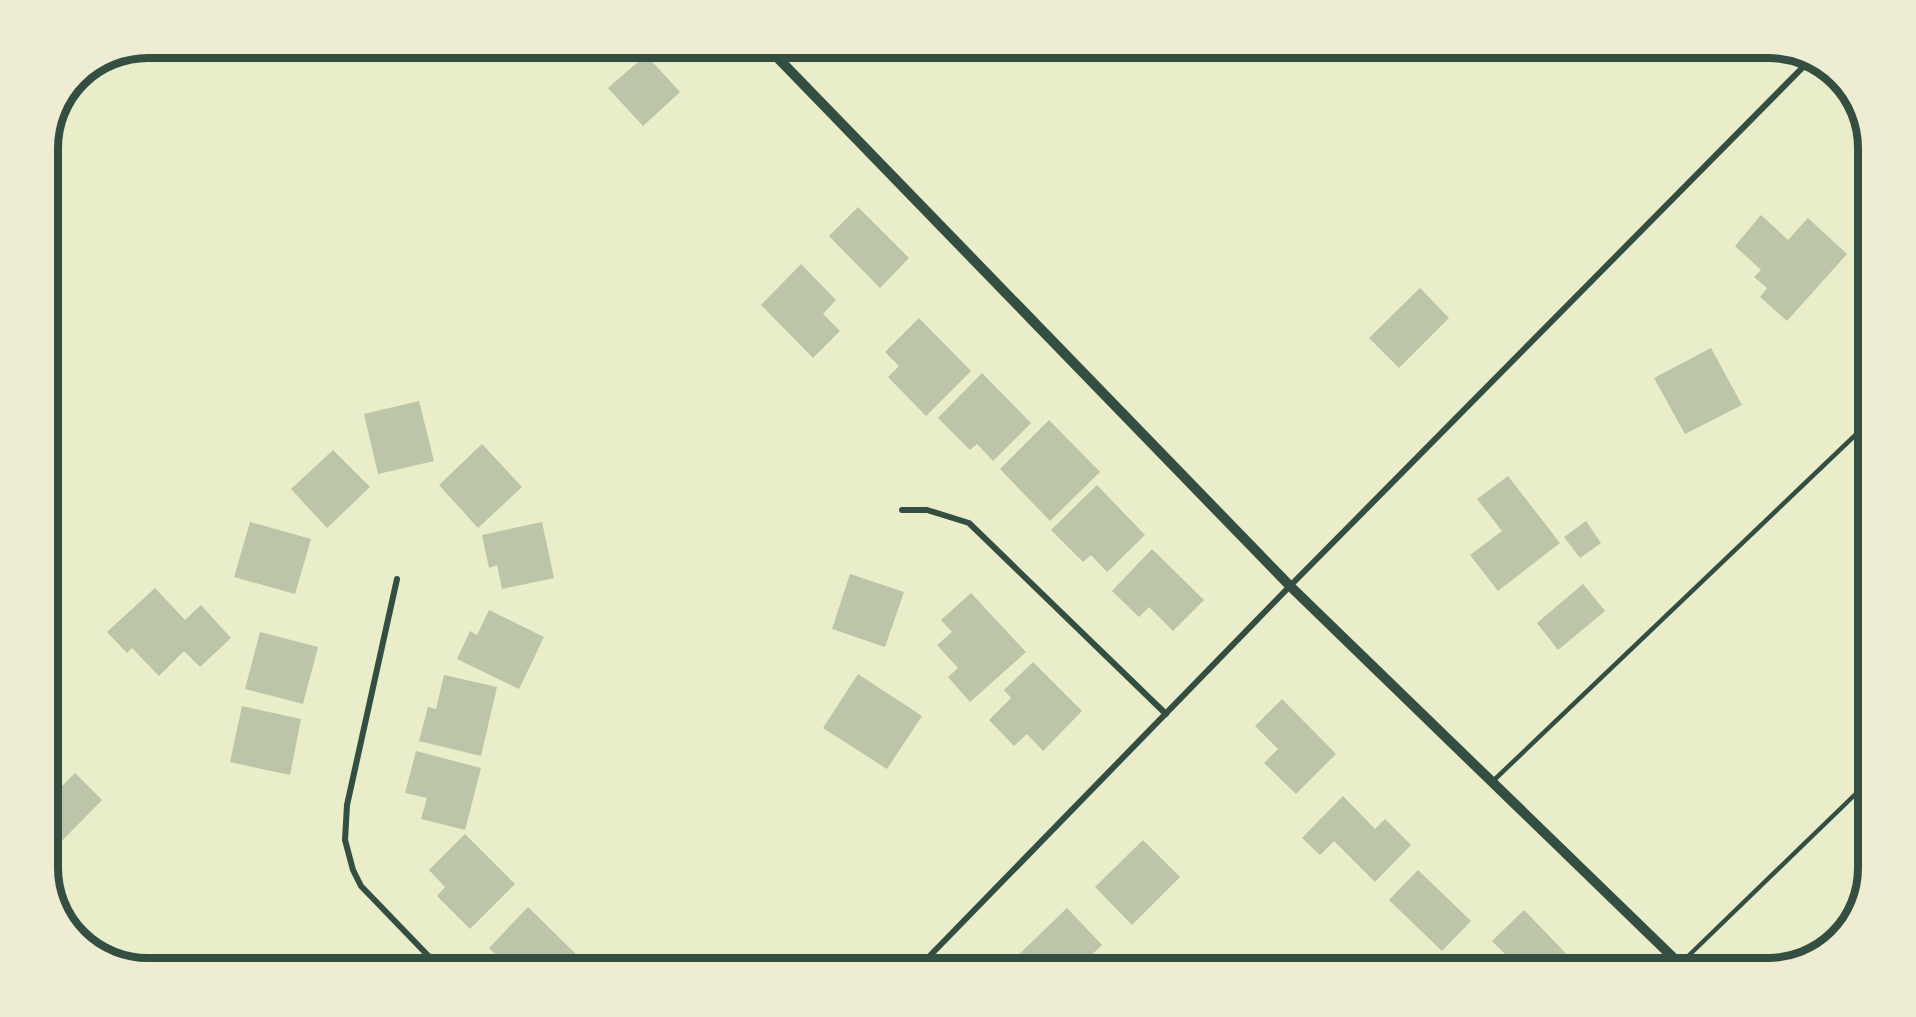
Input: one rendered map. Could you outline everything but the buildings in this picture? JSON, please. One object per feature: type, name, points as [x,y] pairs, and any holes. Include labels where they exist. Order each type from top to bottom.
[{"type":"street","points":[[779,58],[1290,586],[1675,958]]},
{"type":"street","points":[[928,958],[1290,586],[1803,67]]},
{"type":"street","points":[[902,510],[927,510],[969,523],[1166,714]]},
{"type":"street","points":[[398,579],[347,806],[345,840],[353,870],[361,886],[430,958]]},
{"type":"lane","points":[[1492,782],[1857,433]]},
{"type":"lane","points":[[1691,958],[1858,792]]}]
